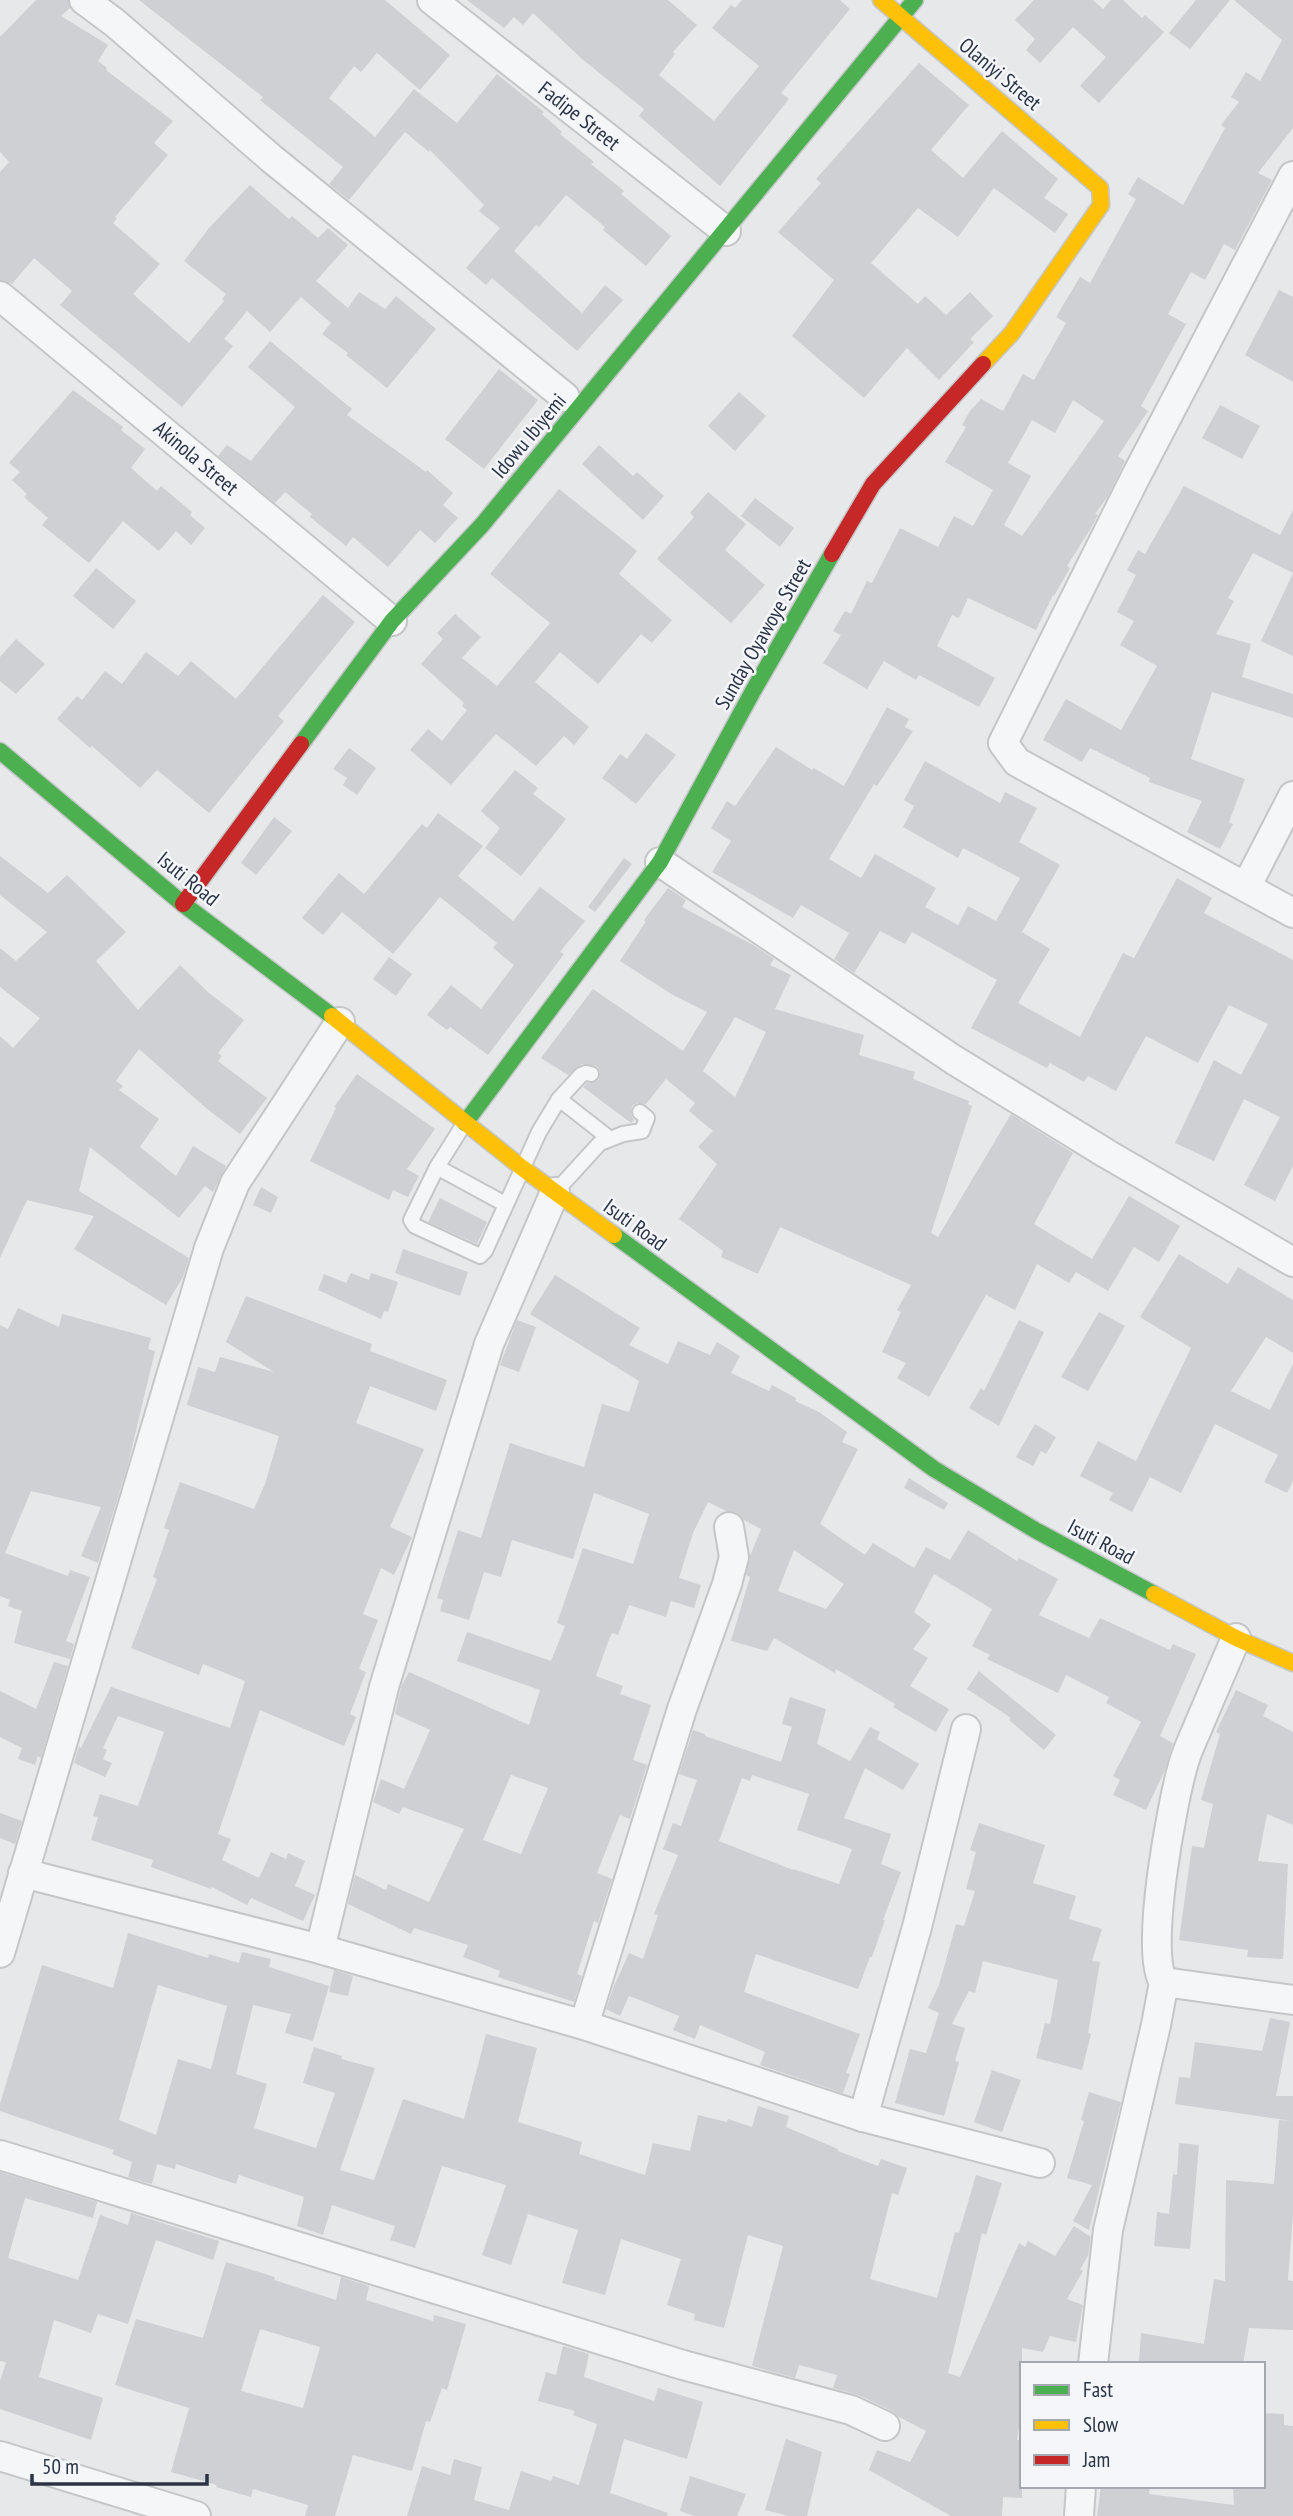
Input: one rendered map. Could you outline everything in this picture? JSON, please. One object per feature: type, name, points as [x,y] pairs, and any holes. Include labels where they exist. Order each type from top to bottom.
[{"type":"street","points":[[84,0],[115,23],[272,159],[565,397]]},
{"type":"street","name":"Fadipe Street","points":[[432,0],[726,232]]},
{"type":"street","name":"Olaniyi Street","points":[[881,0],[1093,180]]},
{"type":"street","name":"Idowu Ibiyemi","points":[[183,904],[392,621],[482,525],[915,0]]},
{"type":"street","points":[[1293,176],[1135,478],[1003,743],[1017,762],[1293,913]]},
{"type":"street","name":"Sunday Oyawoye Street","points":[[465,1123],[660,862],[753,691],[873,484],[1012,333],[1096,216],[1102,196],[1100,188],[1093,180]]},
{"type":"street","name":"Akinola Street","points":[[0,296],[392,621]]},
{"type":"street","name":"Isuti Road","points":[[1,753],[183,904],[340,1022],[521,1167],[934,1469],[1035,1530],[1236,1638],[1293,1663]]},
{"type":"street","points":[[1246,887],[1293,796]]},
{"type":"street","points":[[660,862],[954,1060],[1107,1154],[1293,1262]]},
{"type":"street","points":[[0,1953],[209,1248],[235,1183],[340,1022]]},
{"type":"street","points":[[320,1949],[384,1688],[489,1344],[555,1192]]},
{"type":"street","points":[[584,2025],[670,1747],[727,1584],[734,1557],[729,1527]]},
{"type":"street","points":[[1236,1638],[1184,1761],[1166,1845],[1157,1943],[1159,1976],[1164,1982],[1293,2000]]},
{"type":"street","points":[[863,2116],[917,1927],[966,1729]]},
{"type":"street","points":[[23,1873],[320,1949],[584,2025],[863,2116],[1040,2163]]},
{"type":"street","points":[[1093,2362],[1108,2230],[1164,1982]]},
{"type":"street","points":[[0,2155],[683,2365],[851,2410],[885,2426]]},
{"type":"street","points":[[0,2456],[144,2509],[196,2516]]},
{"type":"street","points":[[1079,2516],[1081,2488]]},
{"type":"lane","points":[[465,1123],[437,1167],[411,1220],[415,1226],[480,1256],[485,1251],[539,1132],[559,1099],[581,1075],[590,1074]]},
{"type":"lane","points":[[559,1099],[609,1138]]},
{"type":"lane","points":[[555,1192],[594,1149],[609,1138],[642,1131],[648,1118],[640,1112]]},
{"type":"lane","points":[[437,1167],[505,1204]]},
{"type":"building","points":[[36,0],[68,0],[70,8],[61,16],[108,45],[98,61],[173,121],[154,143],[168,155],[115,217],[117,218],[113,223],[160,264],[133,294],[189,343],[224,301],[222,299],[226,294],[184,261],[209,228],[250,185],[289,219],[292,216],[318,238],[328,228],[348,245],[316,281],[348,308],[359,292],[385,309],[396,296],[436,329],[387,388],[322,334],[331,323],[301,297],[270,332],[247,311],[224,339],[233,346],[182,407],[60,305],[72,291],[34,258],[12,284],[0,280],[0,172],[9,162],[0,152],[0,37]]},
{"type":"building","points":[[139,0],[385,0],[450,55],[420,90],[377,53],[361,72],[354,66],[329,98],[375,137],[414,89],[457,123],[497,74],[544,112],[542,114],[562,132],[560,134],[624,191],[621,194],[671,236],[646,266],[566,195],[514,251],[582,313],[605,285],[623,300],[577,351],[492,278],[486,285],[466,268],[500,228],[479,211],[484,205],[430,150],[429,152],[405,132],[349,200],[329,184],[343,167],[260,100],[263,97]]},
{"type":"building","points":[[467,0],[668,0],[697,25],[673,52],[675,54],[659,75],[714,121],[759,66],[712,28],[731,5],[735,8],[742,0],[840,0],[850,9],[781,93],[789,99],[720,186],[639,116],[644,109],[582,59],[533,13],[523,25],[514,17],[504,28]]},
{"type":"building","points":[[1034,0],[1093,0],[1103,9],[1111,0],[1123,0],[1142,18],[1145,15],[1164,32],[1099,103],[1080,86],[1106,57],[1073,27],[1040,63],[1026,50],[1035,39],[1015,20]]},
{"type":"building","points":[[1196,0],[1230,0],[1190,49],[1169,33]]},
{"type":"building","points":[[1234,0],[1293,0],[1293,128],[1258,173],[1272,180],[1235,250],[1224,244],[1205,280],[1191,272],[1168,314],[1186,324],[1141,406],[1148,411],[1118,456],[1125,461],[1108,496],[1095,514],[1098,515],[1067,566],[1070,568],[1036,630],[968,598],[959,618],[952,615],[937,646],[995,678],[979,707],[919,675],[916,680],[884,661],[867,689],[823,663],[841,635],[833,631],[845,611],[851,614],[867,581],[872,583],[900,528],[938,547],[954,516],[973,526],[993,490],[945,462],[966,427],[962,425],[970,411],[981,399],[1003,411],[1023,374],[1034,380],[1066,323],[1056,317],[1080,277],[1090,283],[1136,199],[1128,194],[1138,177],[1183,205],[1225,128],[1221,125],[1239,102],[1231,97],[1246,72],[1260,81],[1282,40]],"holes":[[[1073,400],[1104,421],[1022,536],[1004,525],[1031,476],[1008,463],[1032,420],[1055,433]]]},
{"type":"building","points":[[919,63],[969,105],[931,150],[963,178],[1002,131],[1058,179],[1044,198],[1068,214],[1055,233],[994,188],[958,237],[918,208],[871,263],[918,304],[925,296],[946,315],[970,292],[993,316],[970,339],[974,342],[939,380],[907,348],[864,398],[792,336],[834,280],[778,232],[821,183],[816,179]]},
{"type":"building","points":[[1279,290],[1293,297],[1293,382],[1245,355]]},
{"type":"building","points":[[270,341],[352,409],[347,415],[426,472],[427,470],[453,493],[443,505],[458,518],[435,543],[420,530],[388,567],[353,537],[346,546],[310,517],[312,514],[285,492],[275,503],[218,456],[227,445],[251,461],[295,407],[248,367]]},
{"type":"building","points":[[499,369],[538,400],[484,469],[445,439]]},
{"type":"building","points":[[73,390],[123,427],[121,430],[145,449],[131,468],[157,491],[161,486],[192,512],[190,515],[205,528],[191,545],[176,531],[159,551],[123,521],[89,563],[42,525],[48,518],[24,497],[27,494],[12,480],[20,472],[9,463]]},
{"type":"building","points":[[739,392],[766,416],[735,451],[708,426]]},
{"type":"building","points":[[1220,405],[1260,426],[1242,459],[1202,438]]},
{"type":"building","points":[[599,445],[633,476],[637,472],[664,496],[643,520],[582,464]]},
{"type":"building","points":[[1184,486],[1280,535],[1293,510],[1293,573],[1253,553],[1228,598],[1234,601],[1216,634],[1251,644],[1242,677],[1293,694],[1293,718],[1212,692],[1191,759],[1245,779],[1229,822],[1233,824],[1220,849],[1187,832],[1202,801],[1149,782],[1150,778],[1090,748],[1082,762],[1043,740],[1066,699],[1121,730],[1157,666],[1120,645],[1134,621],[1117,612],[1136,575],[1127,570],[1138,550],[1145,554]]},
{"type":"building","points":[[559,489],[637,551],[619,574],[672,620],[652,643],[641,634],[598,684],[560,652],[535,682],[589,727],[574,745],[564,736],[536,766],[496,734],[451,785],[410,750],[428,729],[442,741],[467,710],[462,706],[464,703],[421,664],[443,639],[437,633],[455,614],[481,637],[462,658],[497,686],[550,623],[490,574]]},
{"type":"building","points":[[708,492],[746,524],[725,550],[765,585],[731,623],[657,559],[694,517],[690,513]]},
{"type":"building","points":[[755,498],[794,528],[780,547],[741,516]]},
{"type":"building","points":[[96,568],[136,601],[113,629],[73,596]]},
{"type":"building","points":[[1293,573],[1293,656],[1261,641]]},
{"type":"building","points":[[323,595],[355,622],[278,716],[284,721],[209,813],[157,770],[140,788],[57,719],[77,696],[82,700],[105,671],[122,684],[146,652],[178,676],[191,661],[236,699]]},
{"type":"building","points":[[16,639],[45,664],[16,694],[0,681],[0,657]]},
{"type":"building","points":[[887,707],[909,719],[905,727],[913,731],[877,786],[874,784],[829,859],[861,878],[875,854],[936,888],[925,907],[958,925],[968,906],[996,921],[1020,878],[963,848],[958,858],[903,827],[914,806],[904,800],[925,761],[1000,803],[1005,792],[1037,808],[1019,842],[1060,865],[1022,932],[1050,949],[1018,1003],[1080,1037],[1123,953],[1134,958],[1177,878],[1212,898],[1204,913],[1293,960],[1293,1166],[1275,1201],[1244,1185],[1280,1117],[1244,1099],[1214,1161],[1175,1143],[1214,1060],[1241,1075],[1268,1024],[1229,1005],[1198,1063],[1146,1036],[1116,1091],[1088,1076],[1084,1082],[1050,1063],[1047,1068],[971,1028],[997,980],[912,932],[905,944],[880,931],[854,973],[834,959],[849,933],[801,905],[793,918],[712,872],[731,841],[711,828],[727,801],[735,806],[776,747],[844,786]]},
{"type":"building","points":[[646,733],[676,755],[636,804],[602,778],[620,754],[627,759]]},
{"type":"building","points":[[349,748],[376,768],[357,795],[343,785],[347,778],[333,769]]},
{"type":"building","points":[[515,770],[538,788],[533,794],[566,819],[521,876],[485,848],[500,828],[481,811]]},
{"type":"building","points":[[438,813],[483,846],[458,876],[513,921],[540,887],[585,921],[560,952],[564,954],[488,1055],[450,1027],[447,1030],[427,1015],[451,985],[481,1009],[514,965],[493,948],[497,943],[440,897],[393,954],[342,912],[323,935],[302,918],[339,873],[364,894],[422,824],[427,828]]},
{"type":"building","points":[[274,817],[292,831],[256,875],[241,863]]},
{"type":"building","points":[[0,856],[48,893],[67,875],[126,932],[96,961],[138,1010],[180,965],[209,993],[244,1020],[218,1053],[222,1056],[218,1061],[267,1098],[240,1134],[139,1049],[116,1081],[123,1086],[119,1090],[159,1119],[140,1147],[176,1176],[193,1146],[226,1166],[213,1192],[205,1186],[179,1218],[90,1147],[79,1191],[189,1258],[183,1277],[166,1305],[74,1249],[94,1216],[27,1200],[0,1258],[0,1036],[13,1048],[40,1018],[0,987],[0,948],[16,961],[47,932],[0,895]]},
{"type":"building","points":[[624,858],[632,864],[595,912],[588,907]]},
{"type":"building","points":[[668,888],[686,900],[682,907],[755,946],[774,959],[770,965],[791,975],[775,1009],[864,1035],[859,1055],[915,1072],[913,1079],[969,1101],[968,1104],[972,1106],[931,1233],[938,1237],[1011,1114],[1073,1153],[1034,1224],[1092,1259],[1129,1196],[1180,1226],[1159,1262],[1134,1247],[1108,1291],[1076,1272],[1069,1283],[1037,1264],[1015,1310],[986,1295],[929,1397],[897,1378],[906,1363],[882,1352],[901,1312],[897,1310],[911,1285],[780,1227],[758,1274],[721,1257],[723,1251],[679,1219],[717,1164],[698,1147],[713,1131],[689,1111],[695,1103],[666,1079],[646,1104],[637,1103],[632,1106],[631,1115],[634,1120],[631,1123],[583,1087],[599,1080],[600,1072],[597,1066],[582,1064],[568,1075],[541,1058],[593,989],[683,1051],[707,1012],[673,995],[620,961],[646,921],[644,920]],"holes":[[[735,1017],[766,1032],[735,1097],[703,1071]]]},
{"type":"building","points":[[389,957],[412,974],[396,996],[373,979]]},
{"type":"building","points":[[357,1074],[435,1129],[407,1169],[419,1176],[408,1197],[393,1190],[389,1200],[310,1161],[336,1108],[334,1107]]},
{"type":"building","points":[[261,1187],[278,1197],[271,1213],[253,1205]]},
{"type":"building","points":[[440,1198],[487,1222],[477,1244],[428,1222]]},
{"type":"building","points":[[403,1249],[468,1272],[460,1296],[395,1273]]},
{"type":"building","points":[[1179,1254],[1228,1284],[1238,1267],[1293,1300],[1293,1353],[1266,1337],[1231,1391],[1270,1410],[1293,1364],[1293,1481],[1287,1493],[1264,1482],[1278,1455],[1215,1424],[1181,1493],[1150,1477],[1132,1512],[1109,1500],[1113,1493],[1080,1476],[1098,1441],[1136,1461],[1191,1348],[1140,1317]]},
{"type":"building","points":[[351,1273],[369,1280],[371,1273],[398,1282],[388,1312],[384,1311],[381,1319],[318,1290],[324,1274],[346,1283]]},
{"type":"building","points":[[555,1275],[640,1328],[629,1345],[668,1364],[678,1341],[710,1355],[717,1342],[740,1356],[731,1373],[769,1391],[772,1385],[847,1432],[842,1442],[858,1449],[820,1524],[865,1555],[873,1543],[914,1568],[926,1547],[950,1560],[968,1530],[1017,1561],[1019,1558],[1058,1579],[1039,1615],[1089,1638],[1100,1618],[1170,1650],[1173,1644],[1196,1654],[1160,1736],[1173,1743],[1165,1770],[1146,1810],[1113,1795],[1120,1780],[1113,1776],[1141,1722],[1106,1703],[1109,1697],[1066,1675],[1058,1693],[987,1659],[990,1655],[972,1646],[992,1609],[934,1574],[914,1612],[931,1625],[913,1649],[928,1658],[910,1686],[949,1709],[936,1732],[836,1669],[835,1673],[774,1638],[767,1651],[731,1641],[750,1577],[746,1575],[750,1556],[761,1529],[735,1512],[726,1511],[708,1502],[693,1533],[679,1578],[701,1585],[694,1608],[671,1601],[666,1617],[629,1605],[618,1635],[612,1633],[596,1676],[623,1686],[620,1694],[651,1705],[633,1760],[647,1765],[630,1819],[620,1815],[597,1873],[612,1879],[598,1923],[594,1921],[577,1974],[582,1976],[574,2002],[498,1977],[500,1971],[463,1957],[468,1945],[414,1928],[411,1934],[348,1904],[355,1875],[386,1890],[388,1884],[429,1902],[464,1829],[403,1807],[399,1814],[373,1802],[381,1779],[404,1789],[430,1730],[395,1714],[401,1687],[409,1672],[529,1725],[540,1690],[457,1661],[467,1632],[551,1661],[565,1626],[557,1623],[583,1548],[633,1564],[649,1514],[594,1493],[573,1559],[512,1540],[501,1577],[484,1572],[469,1620],[440,1611],[443,1600],[437,1598],[458,1530],[481,1538],[510,1443],[584,1467],[602,1404],[629,1412],[639,1381],[530,1314]],"holes":[[[794,1550],[844,1584],[826,1609],[778,1591]],[[511,1775],[548,1788],[521,1854],[483,1840]]]},
{"type":"building","points":[[246,1296],[372,1344],[370,1351],[447,1380],[436,1411],[370,1386],[356,1423],[424,1449],[390,1527],[412,1537],[394,1575],[381,1568],[363,1614],[378,1620],[359,1669],[366,1672],[350,1714],[356,1717],[344,1746],[260,1710],[218,1834],[231,1839],[222,1860],[259,1878],[271,1852],[286,1859],[288,1853],[305,1861],[295,1886],[315,1895],[303,1921],[251,1898],[247,1905],[212,1887],[211,1889],[151,1867],[153,1860],[91,1840],[98,1817],[93,1816],[100,1794],[138,1806],[164,1732],[118,1716],[103,1748],[107,1750],[103,1759],[112,1763],[105,1777],[74,1763],[79,1746],[81,1748],[111,1687],[230,1728],[245,1681],[203,1664],[199,1675],[131,1648],[157,1579],[153,1577],[169,1530],[164,1528],[180,1482],[254,1509],[265,1484],[279,1436],[187,1405],[198,1367],[215,1372],[220,1357],[274,1372],[226,1342]]},
{"type":"building","points":[[18,1308],[59,1327],[62,1314],[151,1338],[148,1349],[155,1351],[128,1464],[98,1563],[81,1556],[101,1507],[31,1491],[5,1553],[68,1576],[70,1570],[90,1577],[66,1641],[74,1644],[70,1659],[14,1643],[22,1611],[8,1606],[10,1600],[0,1596],[0,1325],[8,1329]]},
{"type":"building","points":[[1099,1312],[1125,1326],[1088,1391],[1061,1377]]},
{"type":"building","points":[[517,1320],[536,1327],[519,1372],[500,1365]]},
{"type":"building","points":[[1019,1320],[1044,1332],[999,1426],[969,1408],[981,1388],[984,1391]]},
{"type":"building","points":[[1035,1424],[1056,1437],[1046,1454],[1041,1451],[1033,1466],[1016,1457]]},
{"type":"building","points":[[909,1478],[948,1503],[944,1510],[904,1488]]},
{"type":"building","points":[[54,1662],[68,1666],[41,1758],[38,1756],[35,1765],[18,1759],[22,1748],[0,1737],[0,1691],[36,1709]]},
{"type":"building","points":[[979,1671],[1056,1735],[1044,1750],[1009,1720],[1011,1718],[967,1689]]},
{"type":"building","points":[[1236,1690],[1268,1705],[1263,1716],[1293,1732],[1293,1825],[1267,1814],[1258,1861],[1288,1864],[1283,1959],[1247,1957],[1248,1950],[1179,1940],[1192,1846],[1204,1848],[1213,1804],[1201,1800],[1220,1734],[1216,1732]]},
{"type":"building","points":[[790,1697],[826,1709],[817,1744],[850,1761],[870,1727],[880,1732],[877,1739],[919,1764],[903,1790],[865,1768],[844,1818],[891,1834],[881,1864],[901,1872],[872,1957],[858,1989],[756,1954],[744,1992],[860,2034],[846,2073],[850,2074],[843,2093],[760,2065],[765,2052],[700,2025],[695,2039],[673,2030],[679,2016],[629,1996],[620,2016],[606,2009],[629,1953],[643,1959],[658,1915],[654,1914],[678,1855],[663,1849],[673,1823],[681,1826],[697,1780],[679,1774],[693,1730],[781,1762],[792,1727],[782,1724]],"holes":[[[752,1775],[809,1794],[797,1830],[852,1849],[839,1884],[793,1870],[719,1841],[742,1778],[750,1781]]]},
{"type":"building","points":[[0,1813],[22,1821],[15,1844],[0,1838]]},
{"type":"building","points":[[979,1823],[1045,1845],[1033,1883],[1076,1896],[1069,1919],[1102,1929],[1092,1961],[1100,1962],[1088,2033],[1091,2034],[1082,2070],[1036,2058],[1045,2023],[1050,2024],[1058,1980],[983,1961],[975,1993],[969,1991],[952,2024],[965,2028],[944,2116],[895,2103],[910,2049],[926,2053],[939,2013],[928,2008],[939,1985],[956,1924],[964,1926],[975,1891],[966,1889],[976,1852],[970,1850]]},
{"type":"building","points":[[128,1933],[208,1958],[209,1954],[239,1963],[242,1952],[271,1959],[269,1967],[329,1986],[313,2041],[285,2033],[291,2014],[253,2005],[236,2074],[267,2084],[254,2128],[316,2148],[335,2093],[303,2083],[314,2047],[342,2056],[341,2059],[375,2068],[340,2170],[374,2180],[403,2099],[464,2119],[486,2034],[537,2048],[518,2122],[582,2142],[579,2154],[645,2175],[653,2143],[690,2151],[698,2115],[727,2122],[728,2119],[752,2127],[758,2106],[789,2116],[786,2127],[838,2151],[878,2166],[881,2159],[907,2168],[898,2195],[892,2193],[870,2279],[937,2298],[955,2232],[959,2233],[976,2175],[1002,2183],[986,2235],[982,2233],[948,2373],[960,2377],[1019,2243],[1025,2247],[1028,2241],[1055,2256],[1074,2226],[1091,2237],[1088,2256],[1080,2269],[1083,2271],[1067,2299],[1083,2305],[1076,2342],[1050,2336],[1043,2352],[1022,2348],[1017,2440],[1020,2440],[1022,2498],[1003,2497],[1002,2516],[951,2516],[869,2470],[877,2450],[910,2462],[926,2431],[858,2395],[833,2388],[837,2375],[799,2365],[795,2378],[752,2366],[783,2246],[748,2235],[724,2328],[694,2320],[695,2314],[667,2305],[681,2259],[621,2239],[605,2295],[562,2283],[578,2230],[528,2214],[511,2265],[482,2255],[506,2185],[442,2166],[415,2248],[390,2240],[395,2226],[332,2205],[323,2235],[297,2226],[304,2197],[239,2175],[236,2184],[176,2164],[175,2169],[157,2164],[152,2184],[144,2182],[128,2177],[132,2162],[112,2154],[114,2150],[0,2111],[42,1965],[113,1988]],"holes":[[[158,1985],[227,2006],[211,2069],[178,2059],[156,2135],[119,2120]]]},
{"type":"building","points":[[334,1970],[353,1976],[348,1996],[329,1992]]},
{"type":"building","points":[[1270,2018],[1290,2022],[1276,2096],[1293,2096],[1293,2214],[1288,2280],[1293,2281],[1293,2330],[1249,2328],[1243,2362],[1139,2361],[1141,2333],[1204,2344],[1214,2279],[1225,2281],[1226,2180],[1274,2184],[1279,2120],[1292,2121],[1175,2104],[1179,2077],[1190,2078],[1195,2042],[1262,2051]]},
{"type":"building","points":[[992,2070],[1021,2080],[1002,2132],[974,2122]]},
{"type":"building","points":[[1089,2092],[1121,2102],[1089,2230],[1073,2221],[1092,2185],[1067,2178],[1084,2121],[1081,2120]]},
{"type":"building","points":[[1179,2143],[1199,2145],[1190,2249],[1154,2246],[1157,2212],[1169,2214],[1173,2174],[1177,2175]]},
{"type":"building","points":[[0,2172],[97,2202],[93,2218],[25,2198],[8,2258],[78,2280],[100,2215],[128,2225],[131,2213],[219,2241],[213,2260],[156,2240],[128,2324],[98,2314],[91,2333],[54,2320],[39,2377],[103,2398],[91,2440],[0,2409],[0,2381],[6,2362],[0,2361]]},
{"type":"building","points":[[226,2262],[336,2300],[341,2277],[369,2286],[366,2300],[433,2321],[434,2315],[466,2324],[447,2390],[442,2388],[430,2422],[426,2421],[412,2471],[353,2455],[335,2516],[305,2516],[308,2505],[253,2489],[251,2497],[171,2472],[189,2408],[115,2385],[136,2319],[203,2338]],"holes":[[[260,2329],[320,2347],[303,2408],[241,2391]]]},
{"type":"building","points":[[563,2346],[589,2354],[584,2377],[654,2401],[658,2388],[703,2402],[687,2459],[624,2439],[610,2493],[668,2513],[667,2516],[407,2516],[422,2466],[450,2475],[454,2459],[482,2467],[474,2500],[509,2510],[521,2471],[551,2481],[553,2476],[579,2485],[597,2424],[573,2415],[575,2411],[538,2401],[546,2372],[556,2375]]},
{"type":"building","points":[[1265,2413],[1284,2414],[1284,2425],[1293,2426],[1293,2516],[1097,2516],[1101,2488],[1150,2488],[1149,2494],[1234,2505],[1233,2488],[1265,2488]]},
{"type":"building","points":[[786,2439],[822,2452],[807,2516],[789,2516],[765,2510]]},
{"type":"building","points":[[690,2476],[746,2494],[737,2516],[694,2516],[680,2511]]},
{"type":"traffic: fast","points":[[301,744],[392,621],[482,525],[915,0]]},
{"type":"traffic: fast","points":[[465,1123],[660,862],[753,691],[832,554]]},
{"type":"traffic: fast","points":[[0,751],[183,904],[332,1016]]},
{"type":"traffic: fast","points":[[614,1235],[934,1469],[1035,1530],[1154,1594]]},
{"type":"traffic: slow","points":[[881,0],[1100,188],[1101,205],[1012,333],[983,364]]},
{"type":"traffic: slow","points":[[332,1016],[521,1167],[614,1235]]},
{"type":"traffic: slow","points":[[1154,1594],[1236,1638],[1293,1663]]},
{"type":"traffic: jam","points":[[832,554],[873,484],[983,364]]},
{"type":"traffic: jam","points":[[183,904],[301,744]]}]
